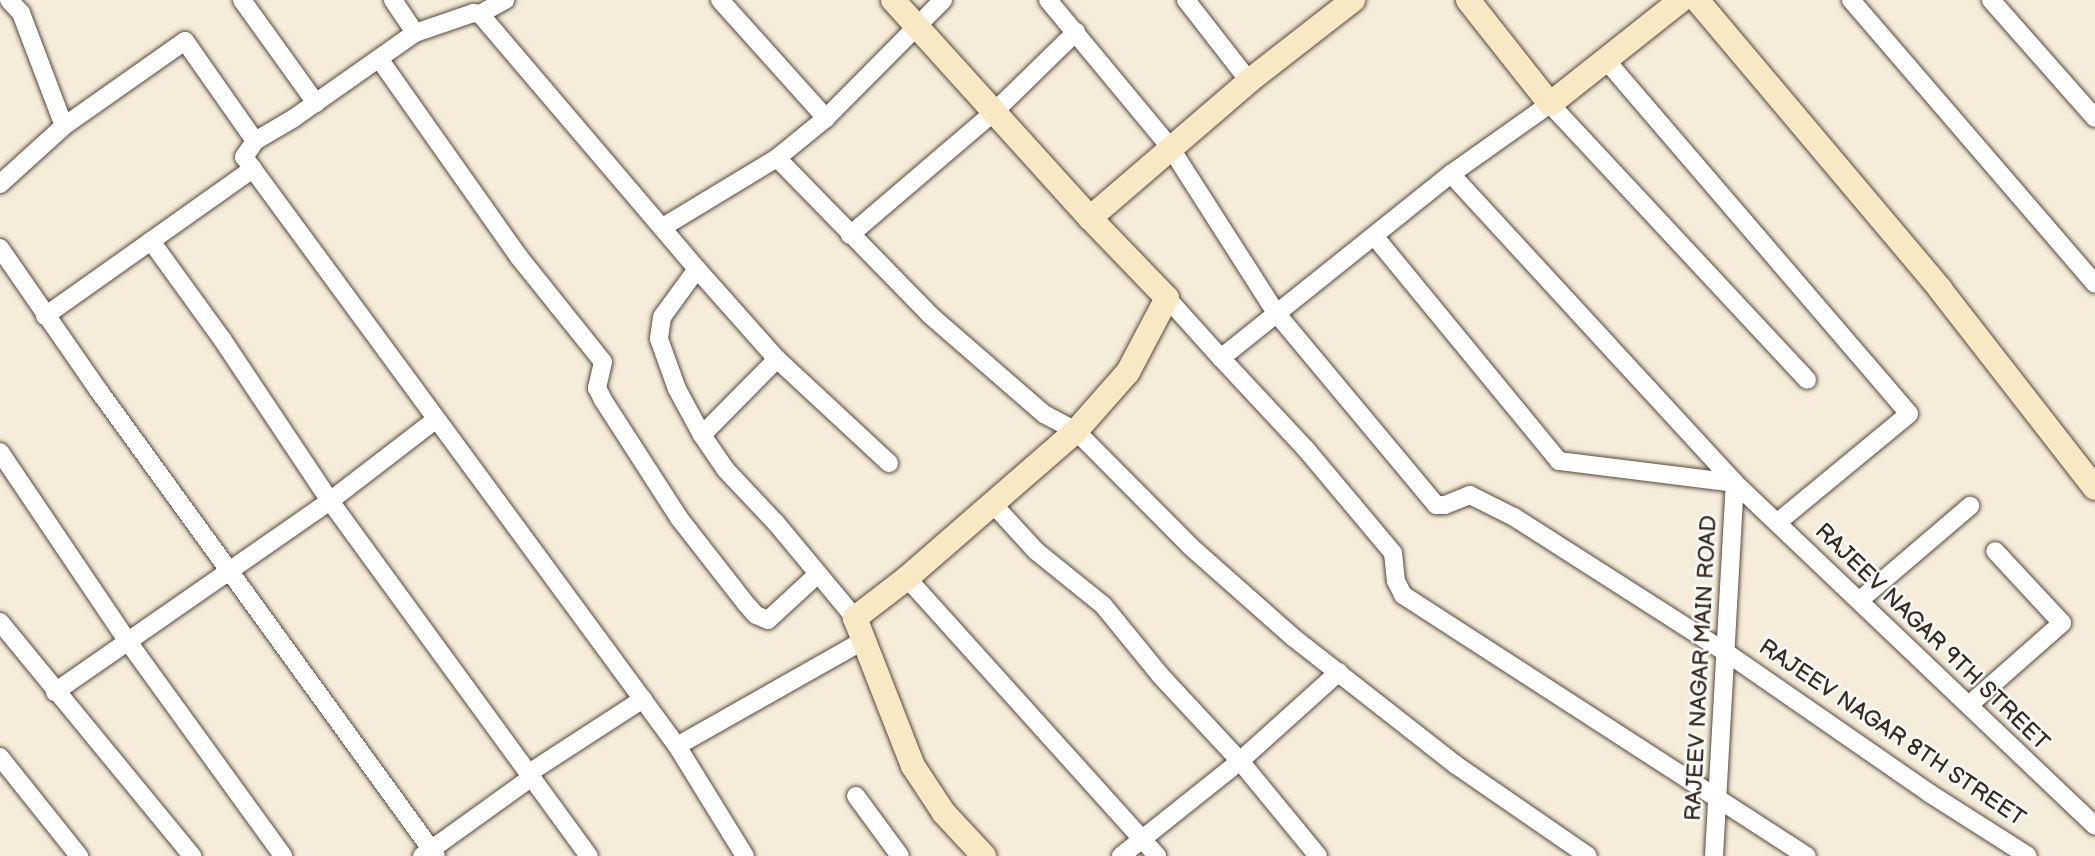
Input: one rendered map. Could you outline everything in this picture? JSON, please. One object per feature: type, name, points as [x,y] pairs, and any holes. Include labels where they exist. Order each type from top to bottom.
[{"type":"street","points":[[9,0],[21,13],[64,126]]},
{"type":"street","points":[[242,0],[316,103]]},
{"type":"street","points":[[393,0],[415,33]]},
{"type":"street","points":[[480,15],[505,0]]},
{"type":"street","points":[[720,0],[826,118]]},
{"type":"street","points":[[893,0],[1090,218],[1305,448],[1394,553],[1396,581],[1403,595],[1807,856]]},
{"type":"street","points":[[663,227],[777,158],[826,118],[943,0]]},
{"type":"street","points":[[1048,0],[1170,147],[1277,314]]},
{"type":"street","points":[[1186,0],[1249,80]]},
{"type":"street","points":[[1090,218],[1249,80],[1353,0]]},
{"type":"street","points":[[1468,0],[1550,104],[1807,380]]},
{"type":"street","points":[[1221,358],[1451,174],[1550,104],[1681,0]]},
{"type":"street","points":[[1697,0],[1940,289],[2095,488]]},
{"type":"street","points":[[1851,0],[2095,284]]},
{"type":"street","points":[[1991,0],[2095,118]]},
{"type":"street","points":[[745,856],[677,746],[244,157],[254,141],[316,103],[415,33],[473,13],[480,15],[697,269],[778,359],[889,463]]},
{"type":"street","points":[[850,235],[994,112],[1076,32]]},
{"type":"street","points":[[0,184],[64,126],[185,41],[254,141]]},
{"type":"street","points":[[1605,59],[1909,414],[1777,523]]},
{"type":"street","points":[[380,60],[519,257],[603,362],[597,388],[603,400],[679,518],[747,605],[768,620],[818,574]]},
{"type":"street","points":[[777,158],[930,315],[1044,414],[1076,431],[1191,547],[1294,638],[1457,765],[1588,856]]},
{"type":"street","points":[[45,316],[253,169]]},
{"type":"street","name":"RAJEEV NAGAR 9TH STREET","points":[[1451,174],[1735,484],[2095,826]]},
{"type":"street","points":[[1375,237],[1559,461],[1735,484]]},
{"type":"street","points":[[151,242],[222,339],[330,501],[589,856]]},
{"type":"street","points":[[0,248],[45,316],[430,854],[531,775],[643,699]]},
{"type":"street","points":[[697,269],[662,317],[659,339],[677,389],[702,435],[726,470],[776,523],[861,629],[913,766],[944,813],[984,856]]},
{"type":"street","points":[[677,746],[861,629],[907,578],[1076,431],[1128,372],[1167,298]]},
{"type":"street","name":"RAJEEV NAGAR 8TH STREET","points":[[1277,314],[1436,505],[1445,505],[1470,495],[1514,517],[1727,653],[1929,793],[2028,856]]},
{"type":"street","points":[[702,435],[778,359]]},
{"type":"street","points":[[55,692],[330,501],[435,420]]},
{"type":"street","points":[[0,452],[129,643],[283,856]]},
{"type":"street","name":"RAJEEV NAGAR MAIN ROAD","points":[[1714,856],[1735,484]]},
{"type":"street","points":[[992,503],[1036,551],[1103,606],[1160,675],[1240,761],[1318,856]]},
{"type":"street","points":[[1860,600],[1970,506]]},
{"type":"street","points":[[1969,705],[2062,623],[1995,551]]},
{"type":"street","points":[[907,578],[1157,856]]},
{"type":"street","points":[[0,622],[192,856]]},
{"type":"street","points":[[1121,856],[1240,761],[1339,672]]},
{"type":"street","points":[[0,757],[79,856]]},
{"type":"street","points":[[856,796],[900,856]]}]
